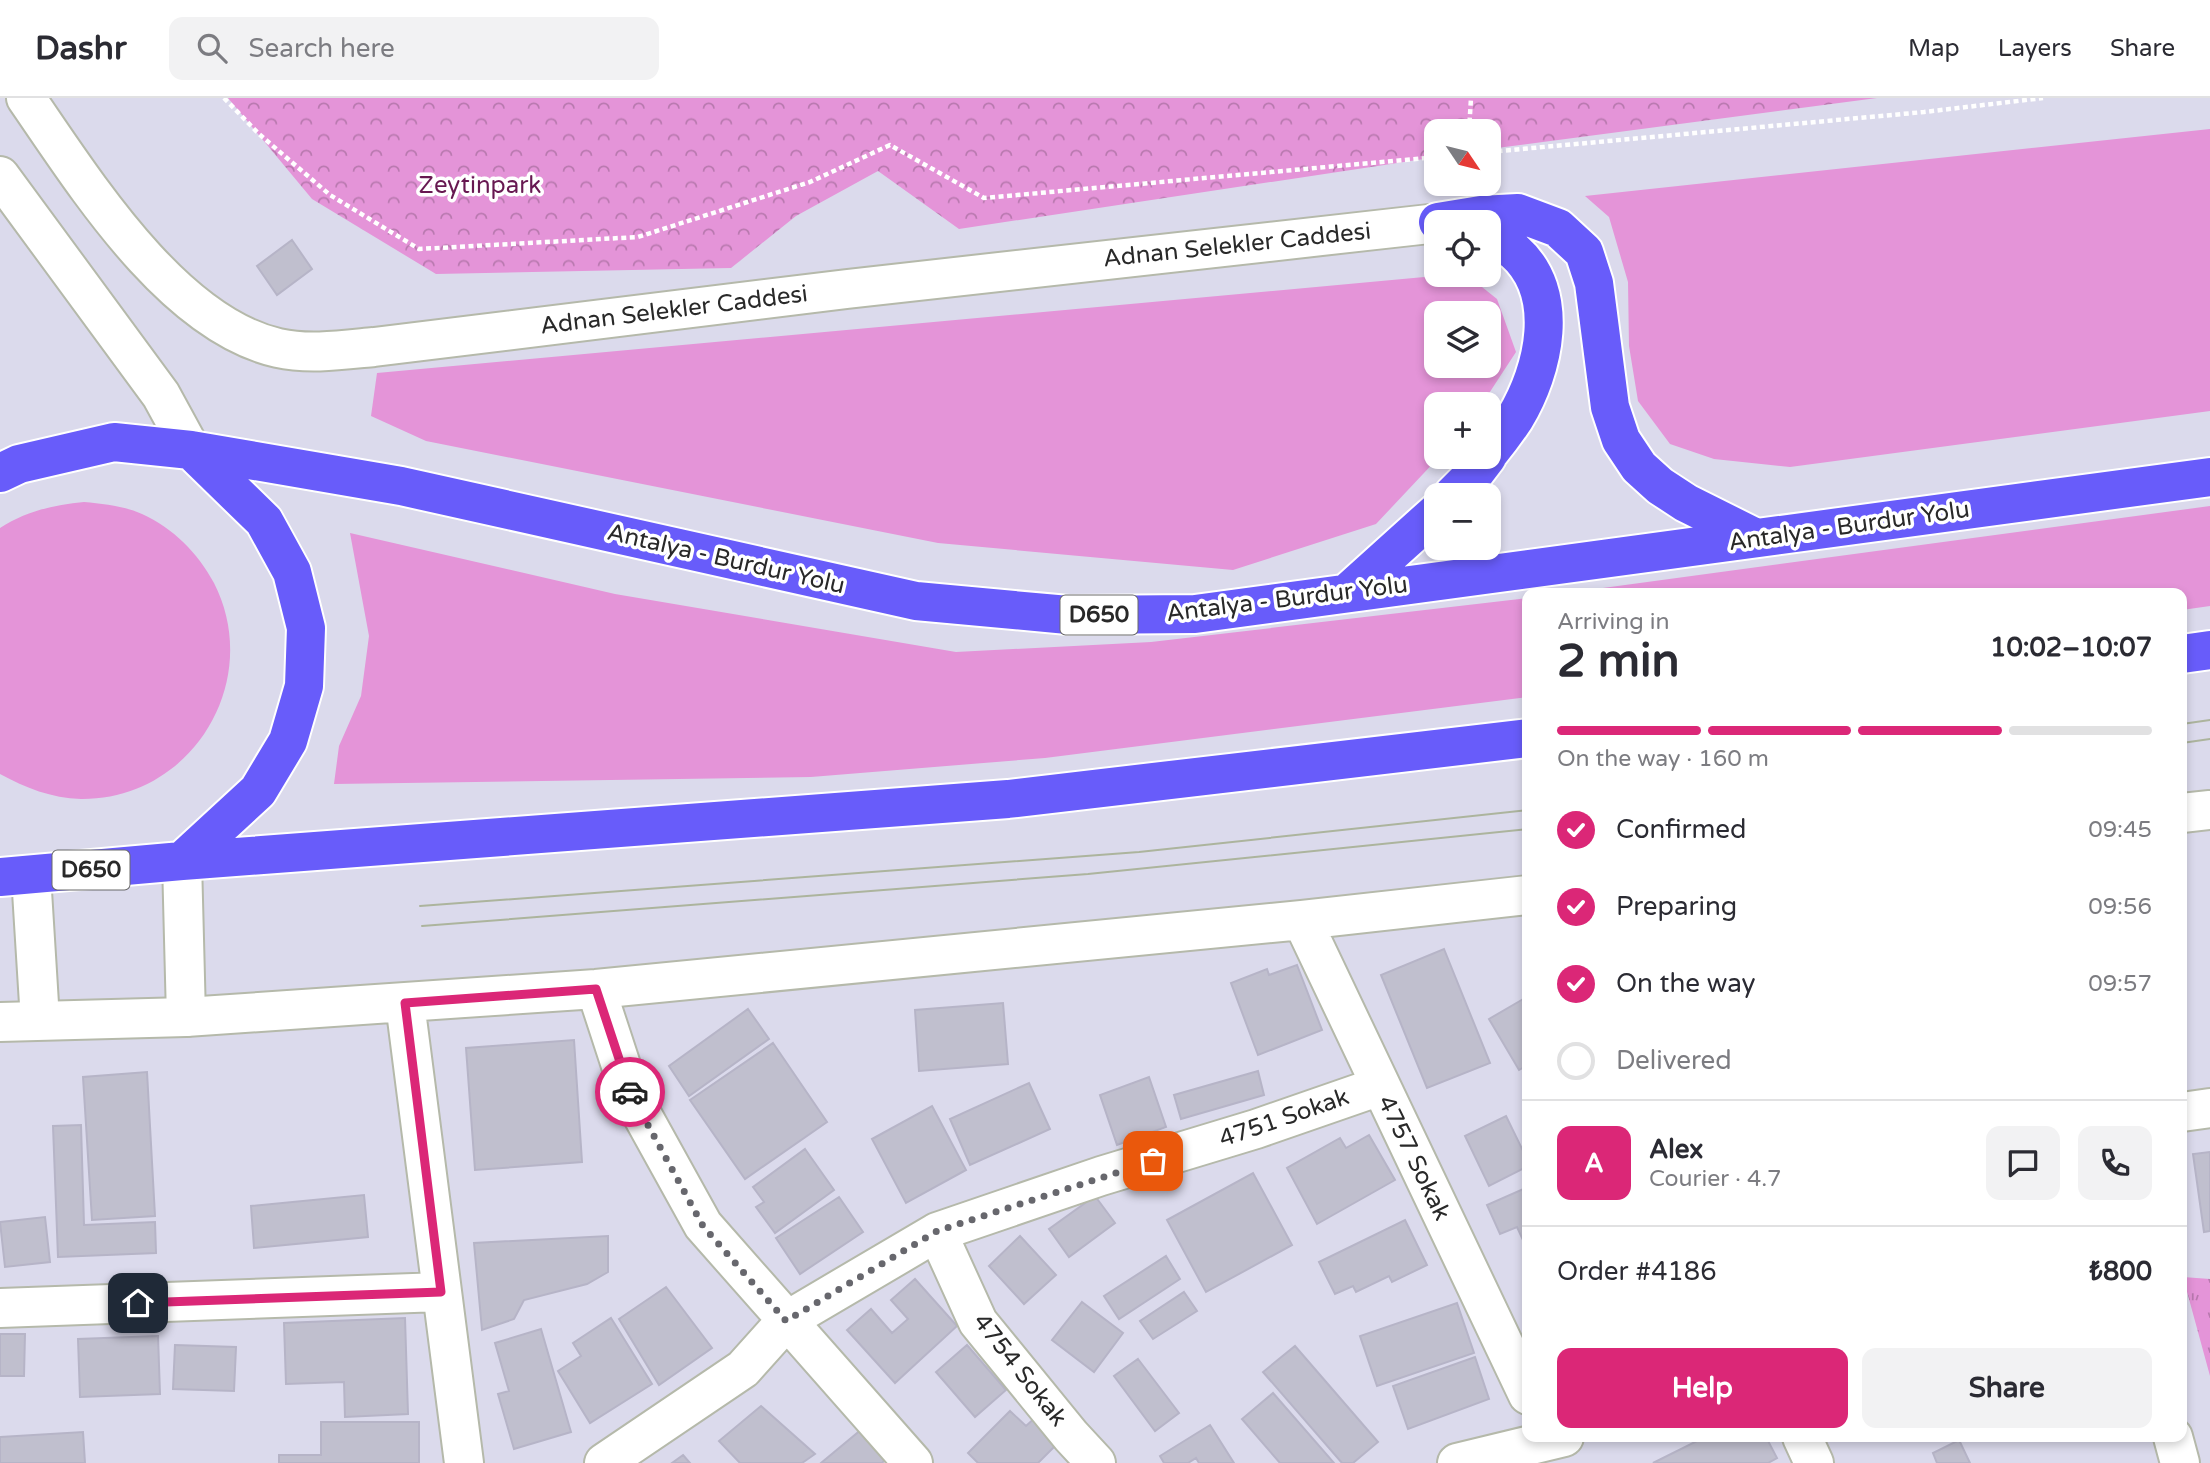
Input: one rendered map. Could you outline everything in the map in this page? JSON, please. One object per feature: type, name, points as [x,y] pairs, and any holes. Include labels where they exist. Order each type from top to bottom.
[{"type":"highway","points":[[1501,214],[1518,213],[1558,228],[1584,253],[1594,283],[1609,407],[1621,440],[1639,467],[1660,486],[1686,503],[1756,538]]},
{"type":"highway","points":[[1501,244],[1513,250],[1534,274],[1543,304],[1543,337],[1534,380],[1515,418],[1501,437]]},
{"type":"highway","name":"Antalya - Burdur Yolu","points":[[0,473],[19,464],[114,442],[191,450],[401,486],[916,601],[1068,615],[1195,614],[2210,477]]},
{"type":"highway","points":[[182,861],[258,790],[288,741],[304,686],[306,628],[292,572],[264,521],[191,450]]},
{"type":"highway","points":[[1465,483],[1478,469]]},
{"type":"highway","points":[[1347,593],[1424,524]]},
{"type":"highway","points":[[2187,653],[2210,650]]},
{"type":"highway","name":"D650","points":[[10,870],[182,861],[1008,799],[1522,739]]},
{"type":"street","name":"Adnan Selekler Caddesi","points":[[26,98],[110,219],[169,280],[211,318],[239,333],[278,348],[324,352],[374,347],[847,289],[1424,224]]},
{"type":"street","points":[[0,176],[161,395],[191,450]]},
{"type":"street","points":[[2187,812],[2210,810]]},
{"type":"street","points":[[182,861],[186,1017]]},
{"type":"street","points":[[10,870],[40,1020]]},
{"type":"street","points":[[0,1022],[186,1017],[596,989],[1302,920],[1522,896]]},
{"type":"street","name":"4757 Sokak","points":[[1302,920],[1522,1382]]},
{"type":"street","points":[[596,989],[630,1093],[703,1226],[913,1463]]},
{"type":"street","points":[[405,1003],[464,1463]]},
{"type":"street","name":"4751 Sokak","points":[[604,1463],[743,1369],[786,1321],[937,1231],[1101,1176],[1256,1129],[1380,1086]]},
{"type":"street","points":[[2187,1111],[2210,1108]]},
{"type":"street","name":"4754 Sokak","points":[[937,1231],[978,1322],[1096,1463]]},
{"type":"street","points":[[0,1308],[441,1292]]},
{"type":"street","points":[[1804,1442],[1814,1463]]},
{"type":"street","points":[[2174,1442],[2180,1463]]},
{"type":"street","points":[[1457,1463],[1556,1444]]},
{"type":"path","points":[[224,98],[258,134],[330,195],[419,249],[638,237],[810,183],[890,145],[984,198],[1424,158]]},
{"type":"path","points":[[1470,119],[1471,98]]},
{"type":"path","points":[[1502,151],[1924,113],[2043,98]]},
{"type":"green space","name":"Zeytinpark","points":[[228,98],[1877,98],[1502,147],[1502,119],[1424,119],[1424,159],[959,229],[878,171],[796,216],[731,268],[436,274],[312,199]]},
{"type":"green space","points":[[2210,129],[2210,411],[1790,467],[1714,459],[1670,444],[1638,401],[1629,346],[1628,282],[1609,217],[1585,196]]},
{"type":"green space","points":[[1424,277],[1424,287],[1482,287],[1498,301],[1424,301],[1424,378],[1499,378],[1490,392],[1424,392],[1424,469],[1428,469],[1376,524],[1233,570],[938,543],[426,441],[371,416],[377,373]]},
{"type":"green space","points":[[1501,310],[1516,352],[1501,375]]},
{"type":"green space","points":[[84,502],[121,507],[142,514],[164,526],[192,552],[214,583],[227,620],[230,658],[223,695],[208,728],[185,757],[156,779],[121,794],[81,799],[59,797],[39,791],[0,774],[0,528],[40,510]]},
{"type":"green space","points":[[2210,506],[2210,606],[2187,609],[2187,588],[1603,588]]},
{"type":"green space","points":[[350,533],[615,594],[956,652],[1151,642],[1522,599],[1522,698],[1045,758],[811,777],[334,784],[339,746],[361,696],[369,636]]},
{"type":"green space","points":[[2187,1277],[2210,1279],[2210,1376],[2187,1292]]},
{"type":"building","points":[[292,240],[312,269],[277,295],[257,266]]},
{"type":"building","points":[[1444,949],[1490,1063],[1427,1088],[1381,975]]},
{"type":"building","points":[[1297,965],[1322,1030],[1258,1055],[1231,983],[1267,969],[1269,975]]},
{"type":"building","points":[[1522,1000],[1522,1068],[1519,1070],[1489,1019]]},
{"type":"building","points":[[1003,1003],[1008,1064],[919,1071],[915,1010]]},
{"type":"building","points":[[748,1009],[769,1039],[689,1096],[669,1066]]},
{"type":"building","points":[[574,1040],[582,1162],[475,1170],[466,1048]]},
{"type":"building","points":[[773,1043],[827,1122],[745,1179],[690,1100]]},
{"type":"building","points":[[1258,1071],[1264,1095],[1181,1119],[1174,1095]]},
{"type":"building","points":[[147,1072],[155,1216],[92,1220],[83,1077]]},
{"type":"building","points":[[1149,1077],[1166,1127],[1117,1145],[1100,1095]]},
{"type":"building","points":[[1029,1083],[1050,1129],[970,1165],[950,1119]]},
{"type":"building","points":[[932,1106],[966,1170],[906,1203],[872,1139]]},
{"type":"building","points":[[1506,1116],[1522,1149],[1522,1169],[1489,1186],[1465,1136]]},
{"type":"building","points":[[81,1125],[84,1225],[155,1222],[156,1253],[58,1257],[53,1126]]},
{"type":"building","points":[[1369,1135],[1395,1180],[1317,1224],[1287,1168],[1340,1138],[1346,1148]]},
{"type":"building","points":[[805,1149],[834,1190],[775,1233],[756,1207],[764,1202],[753,1187]]},
{"type":"building","points":[[2210,1152],[2210,1231],[2204,1232],[2193,1154]]},
{"type":"building","points":[[1253,1173],[1292,1245],[1206,1292],[1167,1220]]},
{"type":"building","points":[[1522,1190],[1522,1238],[1517,1227],[1500,1234],[1487,1205]]},
{"type":"building","points":[[364,1195],[368,1237],[254,1248],[251,1206]]},
{"type":"building","points":[[1095,1196],[1115,1223],[1069,1257],[1049,1229]]},
{"type":"building","points":[[839,1197],[863,1232],[800,1274],[776,1238]]},
{"type":"building","points":[[45,1217],[50,1262],[5,1267],[0,1222]]},
{"type":"building","points":[[1405,1220],[1427,1265],[1392,1282],[1389,1276],[1356,1292],[1353,1286],[1335,1294],[1319,1262]]},
{"type":"building","points":[[608,1236],[608,1272],[587,1284],[524,1300],[514,1319],[482,1330],[474,1243]]},
{"type":"building","points":[[1020,1236],[1056,1275],[1024,1304],[989,1266]]},
{"type":"building","points":[[1166,1256],[1180,1279],[1119,1319],[1104,1296]]},
{"type":"building","points":[[915,1279],[957,1326],[895,1383],[847,1330],[871,1309],[892,1333],[908,1319],[891,1300]]},
{"type":"building","points":[[666,1287],[712,1348],[659,1385],[619,1319]]},
{"type":"building","points":[[1184,1292],[1197,1311],[1153,1339],[1140,1321]]},
{"type":"building","points":[[1082,1302],[1123,1333],[1094,1372],[1052,1340]]},
{"type":"building","points":[[1457,1303],[1474,1353],[1377,1386],[1360,1336]]},
{"type":"building","points":[[405,1318],[408,1414],[345,1417],[344,1382],[286,1384],[284,1323]]},
{"type":"building","points":[[611,1318],[652,1384],[590,1423],[558,1371],[581,1356],[573,1343]]},
{"type":"building","points":[[541,1329],[571,1432],[514,1449],[498,1394],[509,1391],[495,1343]]},
{"type":"building","points":[[0,1334],[25,1334],[24,1376],[0,1376]]},
{"type":"building","points":[[158,1336],[160,1394],[80,1397],[78,1339]]},
{"type":"building","points":[[175,1345],[236,1347],[234,1391],[173,1389]]},
{"type":"building","points":[[967,1345],[1006,1390],[975,1417],[936,1372]]},
{"type":"building","points":[[1295,1346],[1378,1442],[1353,1463],[1342,1463],[1263,1372]]},
{"type":"building","points":[[1475,1357],[1489,1399],[1408,1429],[1393,1386]]},
{"type":"building","points":[[1138,1359],[1179,1413],[1155,1431],[1114,1376]]},
{"type":"building","points":[[1273,1393],[1334,1463],[1280,1463],[1242,1419]]},
{"type":"building","points":[[761,1406],[815,1454],[802,1463],[740,1463],[719,1441]]},
{"type":"building","points":[[1010,1411],[1026,1426],[1036,1417],[1060,1441],[1038,1463],[978,1463],[968,1453]]},
{"type":"building","points":[[321,1422],[419,1422],[419,1463],[279,1463],[279,1455],[321,1455]]},
{"type":"building","points":[[1210,1425],[1234,1463],[1199,1463],[1196,1458],[1188,1463],[1164,1463],[1160,1456]]},
{"type":"building","points":[[862,1429],[886,1459],[882,1463],[821,1463]]},
{"type":"building","points":[[83,1432],[85,1463],[0,1463],[0,1437]]},
{"type":"building","points":[[1695,1442],[1769,1442],[1777,1458],[1768,1463],[1653,1463]]},
{"type":"building","points":[[1960,1442],[1970,1463],[1937,1463],[1933,1453]]},
{"type":"building","points":[[683,1455],[690,1463],[672,1463]]},
{"type":"tram line","points":[[2187,723],[2210,720]]},
{"type":"tram line","points":[[2187,742],[2210,739]]},
{"type":"tram line","points":[[420,906],[1139,852],[1522,811]]},
{"type":"tram line","points":[[422,926],[1088,874],[1522,830]]},
{"type":"way so far","points":[[630,1092],[703,1226],[786,1321],[937,1231],[1153,1161]]},
{"type":"route","points":[[138,1303],[441,1292],[405,1003],[596,989],[630,1092]]}]
